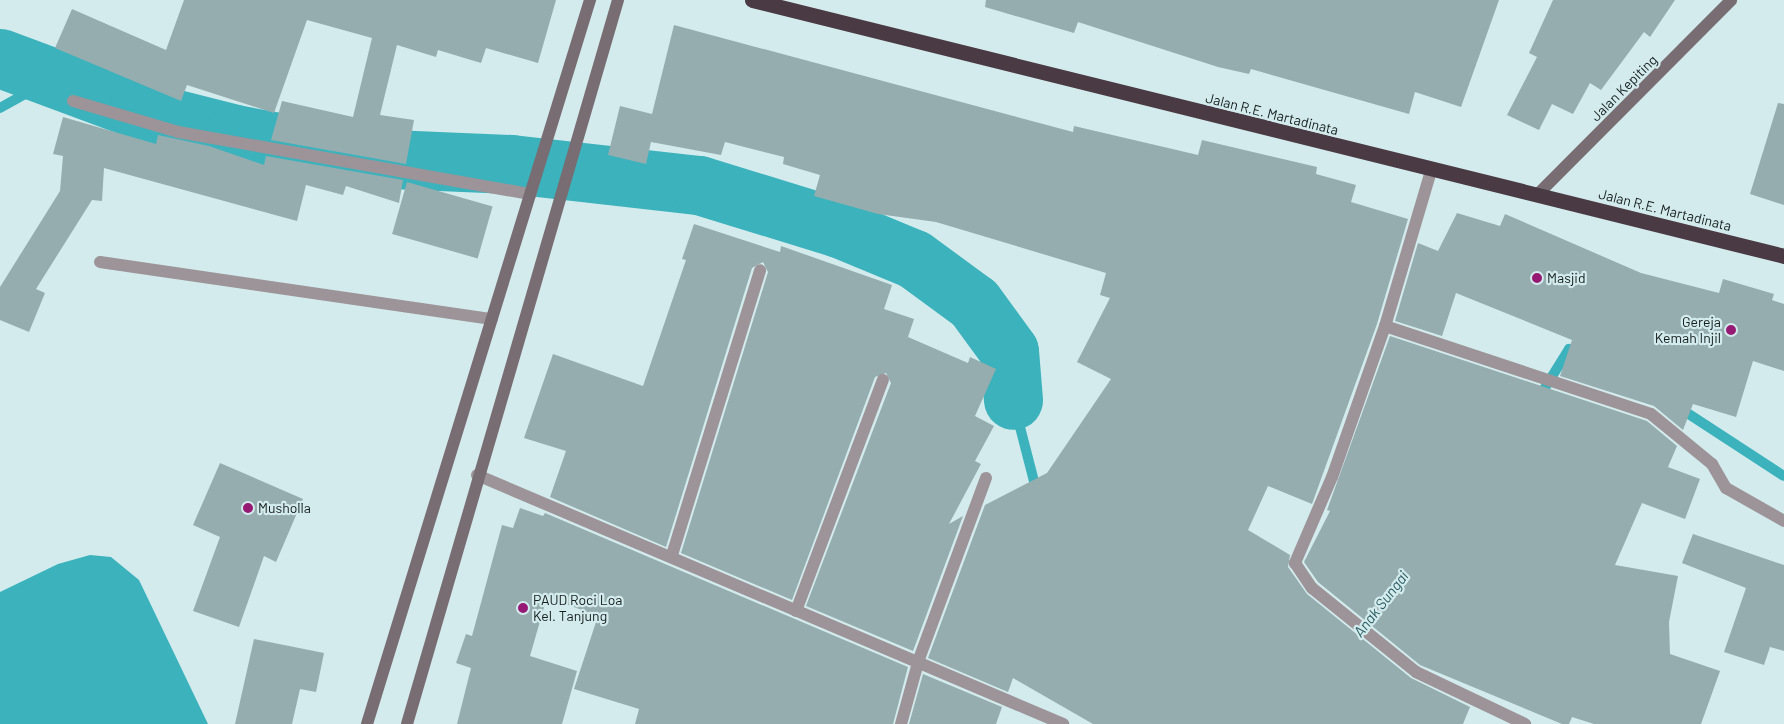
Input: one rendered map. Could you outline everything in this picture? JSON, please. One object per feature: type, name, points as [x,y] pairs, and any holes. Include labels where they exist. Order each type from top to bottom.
[{"type":"highway","name":"Jalan R.E. Martadinata","points":[[752,0],[1431,171],[1538,195],[1784,256]]},
{"type":"street","points":[[367,724],[590,0]]},
{"type":"street","points":[[408,724],[477,475],[565,193],[618,0]]},
{"type":"street","name":"Jalan Kepiting","points":[[1538,195],[1731,0]]},
{"type":"street","points":[[73,100],[178,132],[532,189]]},
{"type":"street","points":[[1431,171],[1385,326],[1332,477],[1295,563],[1312,588],[1416,672],[1525,724]]},
{"type":"street","points":[[100,262],[492,319]]},
{"type":"street","points":[[672,555],[760,270]]},
{"type":"street","points":[[1385,326],[1572,390],[1651,414],[1712,464],[1726,488],[1784,521]]},
{"type":"street","points":[[796,611],[884,380]]},
{"type":"street","points":[[477,475],[672,555],[796,611],[918,659],[1063,724]]},
{"type":"street","points":[[901,724],[918,659],[986,478]]},
{"type":"water","points":[[90,555],[111,557],[139,580],[208,724],[0,724],[0,592],[58,564]]},
{"type":"building","points":[[184,0],[556,0],[538,63],[486,48],[481,63],[438,50],[436,57],[397,45],[380,115],[414,120],[406,164],[271,140],[282,101],[353,117],[372,38],[307,20],[274,113],[187,85],[181,101],[55,48],[72,9],[166,50]]},
{"type":"building","points":[[986,0],[1499,0],[1461,107],[1415,92],[1409,114],[1251,69],[1249,74],[1218,67],[1078,22],[1074,33],[985,7]]},
{"type":"building","points":[[1553,0],[1675,0],[1650,37],[1644,32],[1601,90],[1590,83],[1573,114],[1552,104],[1539,130],[1507,115],[1537,57],[1529,53]]},
{"type":"building","points":[[674,25],[1073,132],[1074,126],[1198,155],[1202,140],[1317,167],[1316,174],[1356,185],[1351,202],[1408,219],[1377,324],[1312,504],[1268,486],[1248,530],[1290,555],[1288,567],[1307,594],[1411,678],[1470,707],[1463,724],[1093,724],[1013,678],[1008,692],[928,658],[985,505],[1047,473],[1111,379],[1077,362],[1110,298],[1100,295],[1106,273],[936,222],[878,214],[814,196],[820,175],[783,164],[784,157],[725,142],[721,155],[651,142],[646,164],[608,155],[620,106],[652,114]]},
{"type":"building","points":[[1778,103],[1784,104],[1784,205],[1750,194]]},
{"type":"building","points":[[63,117],[156,144],[158,135],[209,146],[264,165],[266,156],[403,180],[399,203],[346,186],[343,195],[306,185],[297,221],[104,168],[102,201],[92,200],[36,289],[45,293],[29,332],[0,320],[0,287],[60,191],[63,156],[53,154]]},
{"type":"building","points":[[407,182],[493,207],[478,258],[392,234]]},
{"type":"building","points":[[1457,213],[1500,226],[1505,214],[1641,273],[1719,293],[1723,279],[1774,294],[1772,300],[1784,304],[1784,371],[1753,361],[1736,417],[1693,404],[1683,430],[1654,406],[1560,376],[1572,340],[1456,293],[1442,336],[1395,321],[1418,243],[1438,251]]},
{"type":"building","points":[[694,224],[780,252],[781,246],[892,285],[884,309],[914,319],[908,337],[968,363],[970,357],[996,369],[975,416],[994,426],[975,461],[981,464],[949,524],[963,516],[913,651],[806,606],[891,383],[886,373],[875,377],[792,600],[681,553],[768,272],[763,262],[752,268],[666,547],[550,497],[566,451],[524,438],[553,354],[643,386],[686,260],[682,259]]},
{"type":"building","points":[[1390,336],[1647,421],[1677,446],[1668,467],[1700,479],[1685,519],[1642,503],[1615,565],[1678,576],[1669,622],[1670,654],[1720,671],[1701,724],[1594,724],[1572,717],[1569,724],[1562,724],[1420,665],[1318,582],[1304,562],[1330,511],[1327,510]]},
{"type":"building","points":[[220,463],[303,499],[276,562],[264,556],[239,627],[193,611],[220,537],[193,525]]},
{"type":"building","points":[[520,508],[543,516],[545,513],[908,667],[893,724],[635,724],[639,709],[574,689],[598,616],[547,597],[530,656],[577,671],[562,724],[457,724],[471,668],[456,663],[466,634],[472,636],[502,525],[513,528]]},
{"type":"building","points":[[1693,534],[1784,565],[1784,651],[1770,647],[1764,665],[1724,652],[1746,588],[1682,563]]},
{"type":"building","points":[[254,639],[324,653],[316,692],[300,689],[292,724],[235,724]]},
{"type":"building","points":[[923,674],[1002,707],[996,724],[909,724]]},
{"type":"waterway","points":[[0,58],[137,109],[235,134],[367,158],[511,164],[699,185],[839,228],[914,259],[974,303],[1009,351],[1013,400]]},
{"type":"waterway","points":[[0,108],[54,78]]},
{"type":"waterway","name":"Anak Sungai","points":[[1538,399],[1569,349],[1580,354]]},
{"type":"waterway","name":"Anak Sungai","points":[[1013,400],[1037,493]]},
{"type":"waterway","name":"Anak Sungai","points":[[1678,407],[1784,476]]},
{"type":"place","name":"Masjid","points":[[1537,278]]},
{"type":"place","name":"Gereja Kemah Injil","points":[[1731,330]]},
{"type":"place","name":"Musholla","points":[[248,508]]},
{"type":"place","name":"PAUD Roci Loa Kel. Tanjung","points":[[523,608]]}]
